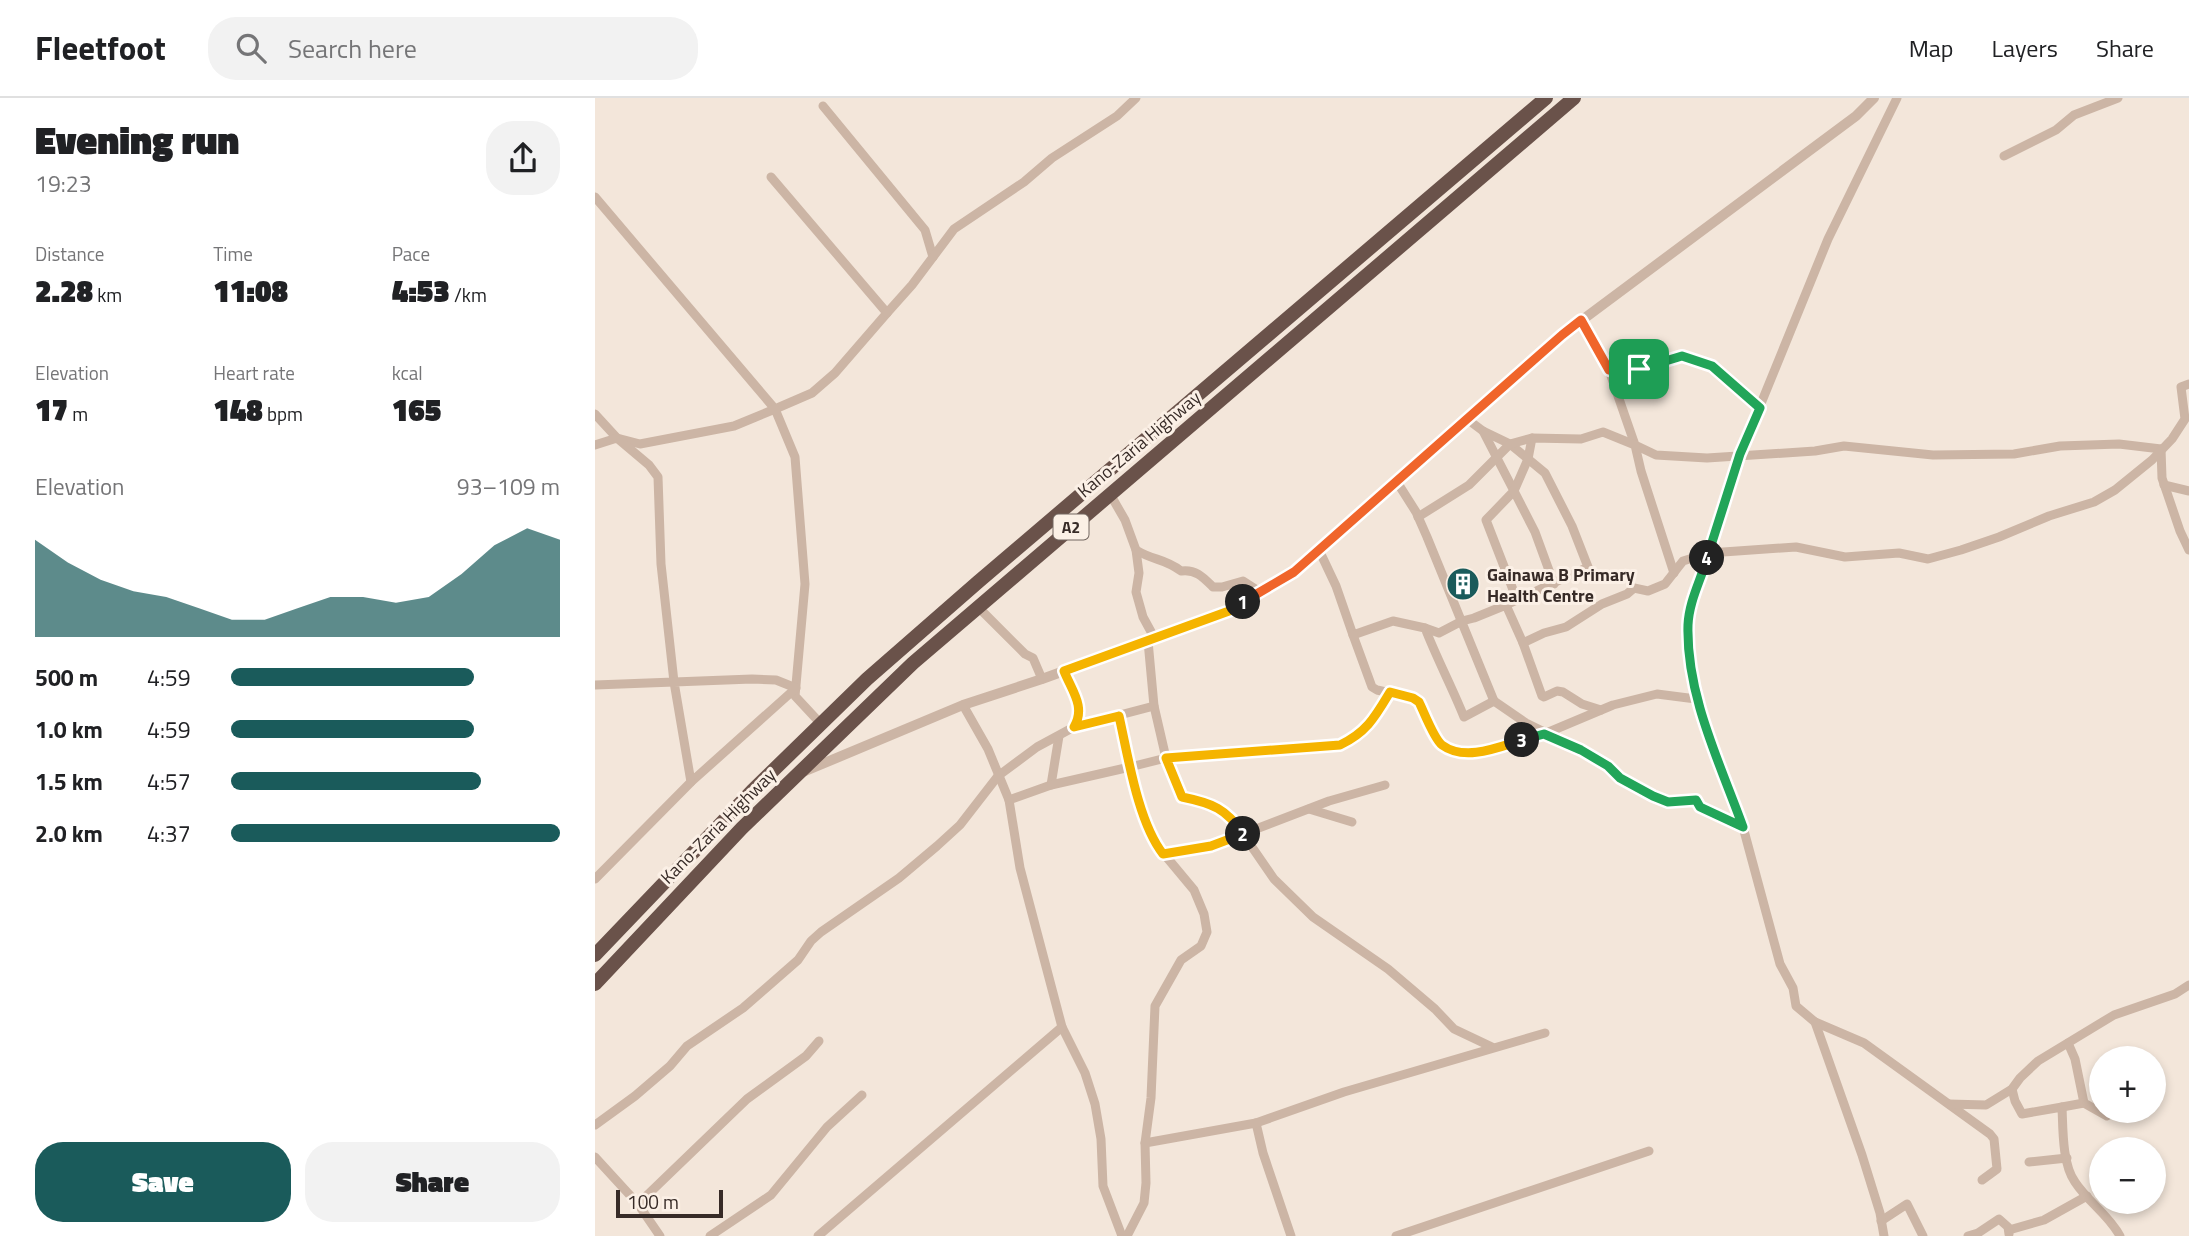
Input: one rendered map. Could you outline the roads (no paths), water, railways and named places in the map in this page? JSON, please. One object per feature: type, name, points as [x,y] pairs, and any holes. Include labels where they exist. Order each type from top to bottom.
[{"type":"highway","name":"Kano-Zaria Highway","points":[[595,984],[724,846],[894,681],[1574,98]]},
{"type":"highway","name":"Kano-Zaria Highway","points":[[595,955],[752,791],[867,680],[1543,99]]},
{"type":"street","points":[[595,445],[617,438],[640,444],[734,426],[812,393],[835,373],[887,313],[954,229],[1024,181],[1052,158],[1117,116],[1136,98]]},
{"type":"street","points":[[797,774],[963,705],[1042,680],[1229,611],[1294,572],[1581,320],[1856,116],[1874,98]]},
{"type":"street","points":[[1897,98],[1828,239],[1740,454],[1692,599],[1688,625],[1696,699],[1743,827],[1780,964],[1793,988],[1796,1006],[1815,1022],[1864,1043],[1990,1134],[1994,1139],[1997,1169],[1982,1180]]},
{"type":"street","points":[[2004,156],[2056,130],[2074,115],[2118,98]]},
{"type":"street","points":[[823,106],[925,230],[933,257]]},
{"type":"street","points":[[771,177],[887,313]]},
{"type":"street","points":[[595,197],[775,409],[795,457],[805,584],[795,695],[821,724]]},
{"type":"street","points":[[1581,320],[1609,370],[1674,573]]},
{"type":"street","points":[[1609,370],[1625,373],[1682,356],[1712,366],[1760,408]]},
{"type":"street","points":[[1523,643],[1566,627],[1634,588],[1648,591],[1665,584],[1683,561],[1709,553],[1796,547],[1846,557],[1899,553],[1920,558],[1937,558],[2094,502],[2128,481],[2172,439],[2185,419],[2181,387],[2189,384]]},
{"type":"street","points":[[595,414],[617,438],[649,465],[658,477],[661,564],[674,682],[691,782]]},
{"type":"street","points":[[1353,635],[1393,621],[1439,633],[1588,567],[1572,526],[1545,473],[1510,444],[1483,431],[1467,419]]},
{"type":"street","points":[[1483,431],[1535,532],[1553,584]]},
{"type":"street","points":[[1418,517],[1469,485],[1510,444],[1532,438],[1581,439],[1603,432],[1655,455],[1707,458],[1815,451],[1844,446],[1933,455],[2014,454],[2060,446],[2119,444],[2161,449]]},
{"type":"street","points":[[1517,600],[1486,520],[1514,491],[1528,459],[1532,438]]},
{"type":"street","points":[[2161,449],[2164,485],[2189,550]]},
{"type":"street","points":[[1397,482],[1418,517],[1494,701],[1544,734],[1581,750],[1608,766],[1620,778],[1653,796],[1668,802],[1696,800],[1700,807],[1743,827]]},
{"type":"street","points":[[2164,485],[2189,491]]},
{"type":"street","points":[[1110,494],[1125,520],[1136,550],[1139,573],[1136,592],[1152,640],[1154,706],[1166,758],[1182,797],[1214,805],[1229,816],[1275,879],[1314,917],[1388,969],[1454,1029],[1492,1047]]},
{"type":"street","points":[[1136,550],[1148,557],[1168,560],[1181,571],[1191,570],[1200,574],[1213,587],[1223,587],[1243,580],[1260,592]]},
{"type":"street","points":[[1319,550],[1336,586],[1372,687],[1419,702],[1441,745],[1476,753],[1544,734],[1601,710],[1657,694],[1696,699]]},
{"type":"street","points":[[1506,605],[1542,696],[1557,691],[1563,692],[1582,704],[1601,710]]},
{"type":"street","points":[[978,607],[1025,654],[1033,658],[1042,680]]},
{"type":"street","points":[[1425,628],[1445,679],[1452,687],[1464,717],[1494,701]]},
{"type":"street","points":[[1064,671],[1080,708],[1079,719],[1074,727]]},
{"type":"street","points":[[595,685],[776,680],[796,688]]},
{"type":"street","points":[[595,879],[691,782],[796,688]]},
{"type":"street","points":[[1009,800],[1051,785],[1166,758],[1340,745],[1357,737],[1369,726],[1390,692]]},
{"type":"street","points":[[963,705],[982,736],[1009,800],[1020,868],[1062,1027],[1085,1073],[1095,1104],[1101,1139],[1103,1186],[1111,1213],[1124,1236],[1144,1203],[1145,1143],[1151,1098],[1155,1006],[1181,960],[1201,946],[1207,932],[1205,914],[1194,890],[1154,842],[1130,767],[1119,716]]},
{"type":"street","points":[[595,1125],[670,1066],[687,1046],[743,1008],[798,960],[821,932],[899,878],[937,846],[960,825],[998,776],[1037,747],[1074,727],[1154,706]]},
{"type":"street","points":[[1051,785],[1059,736]]},
{"type":"street","points":[[1163,854],[1219,844],[1308,809],[1385,785]]},
{"type":"street","points":[[1308,809],[1352,822]]},
{"type":"street","points":[[1949,1104],[1986,1105],[2012,1089],[2038,1061],[2114,1015],[2175,995],[2188,987]]},
{"type":"street","points":[[1815,1022],[1851,1120],[1884,1236]]},
{"type":"street","points":[[818,1236],[1062,1027]]},
{"type":"street","points":[[1145,1143],[1256,1123],[1344,1092],[1545,1033]]},
{"type":"street","points":[[638,1204],[747,1099],[806,1056],[819,1041]]},
{"type":"street","points":[[2068,1043],[2075,1059],[2084,1103]]},
{"type":"street","points":[[2012,1089],[2022,1114],[2084,1103],[2089,1106]]},
{"type":"street","points":[[711,1236],[771,1195],[827,1127],[862,1095]]},
{"type":"street","points":[[2062,1107],[2063,1138],[2073,1180],[2111,1221],[2120,1236]]},
{"type":"street","points":[[1256,1123],[1263,1153],[1291,1236]]},
{"type":"street","points":[[1396,1236],[1649,1151]]},
{"type":"street","points":[[595,1157],[638,1204],[660,1236]]},
{"type":"street","points":[[2029,1162],[2067,1158]]},
{"type":"street","points":[[1968,1236],[1999,1219],[2009,1233],[2044,1220],[2087,1196]]},
{"type":"street","points":[[1881,1221],[1907,1204],[1923,1236]]},
{"type":"place","name":"Gainawa B Primary Health Centre","points":[[1463,584]]}]
